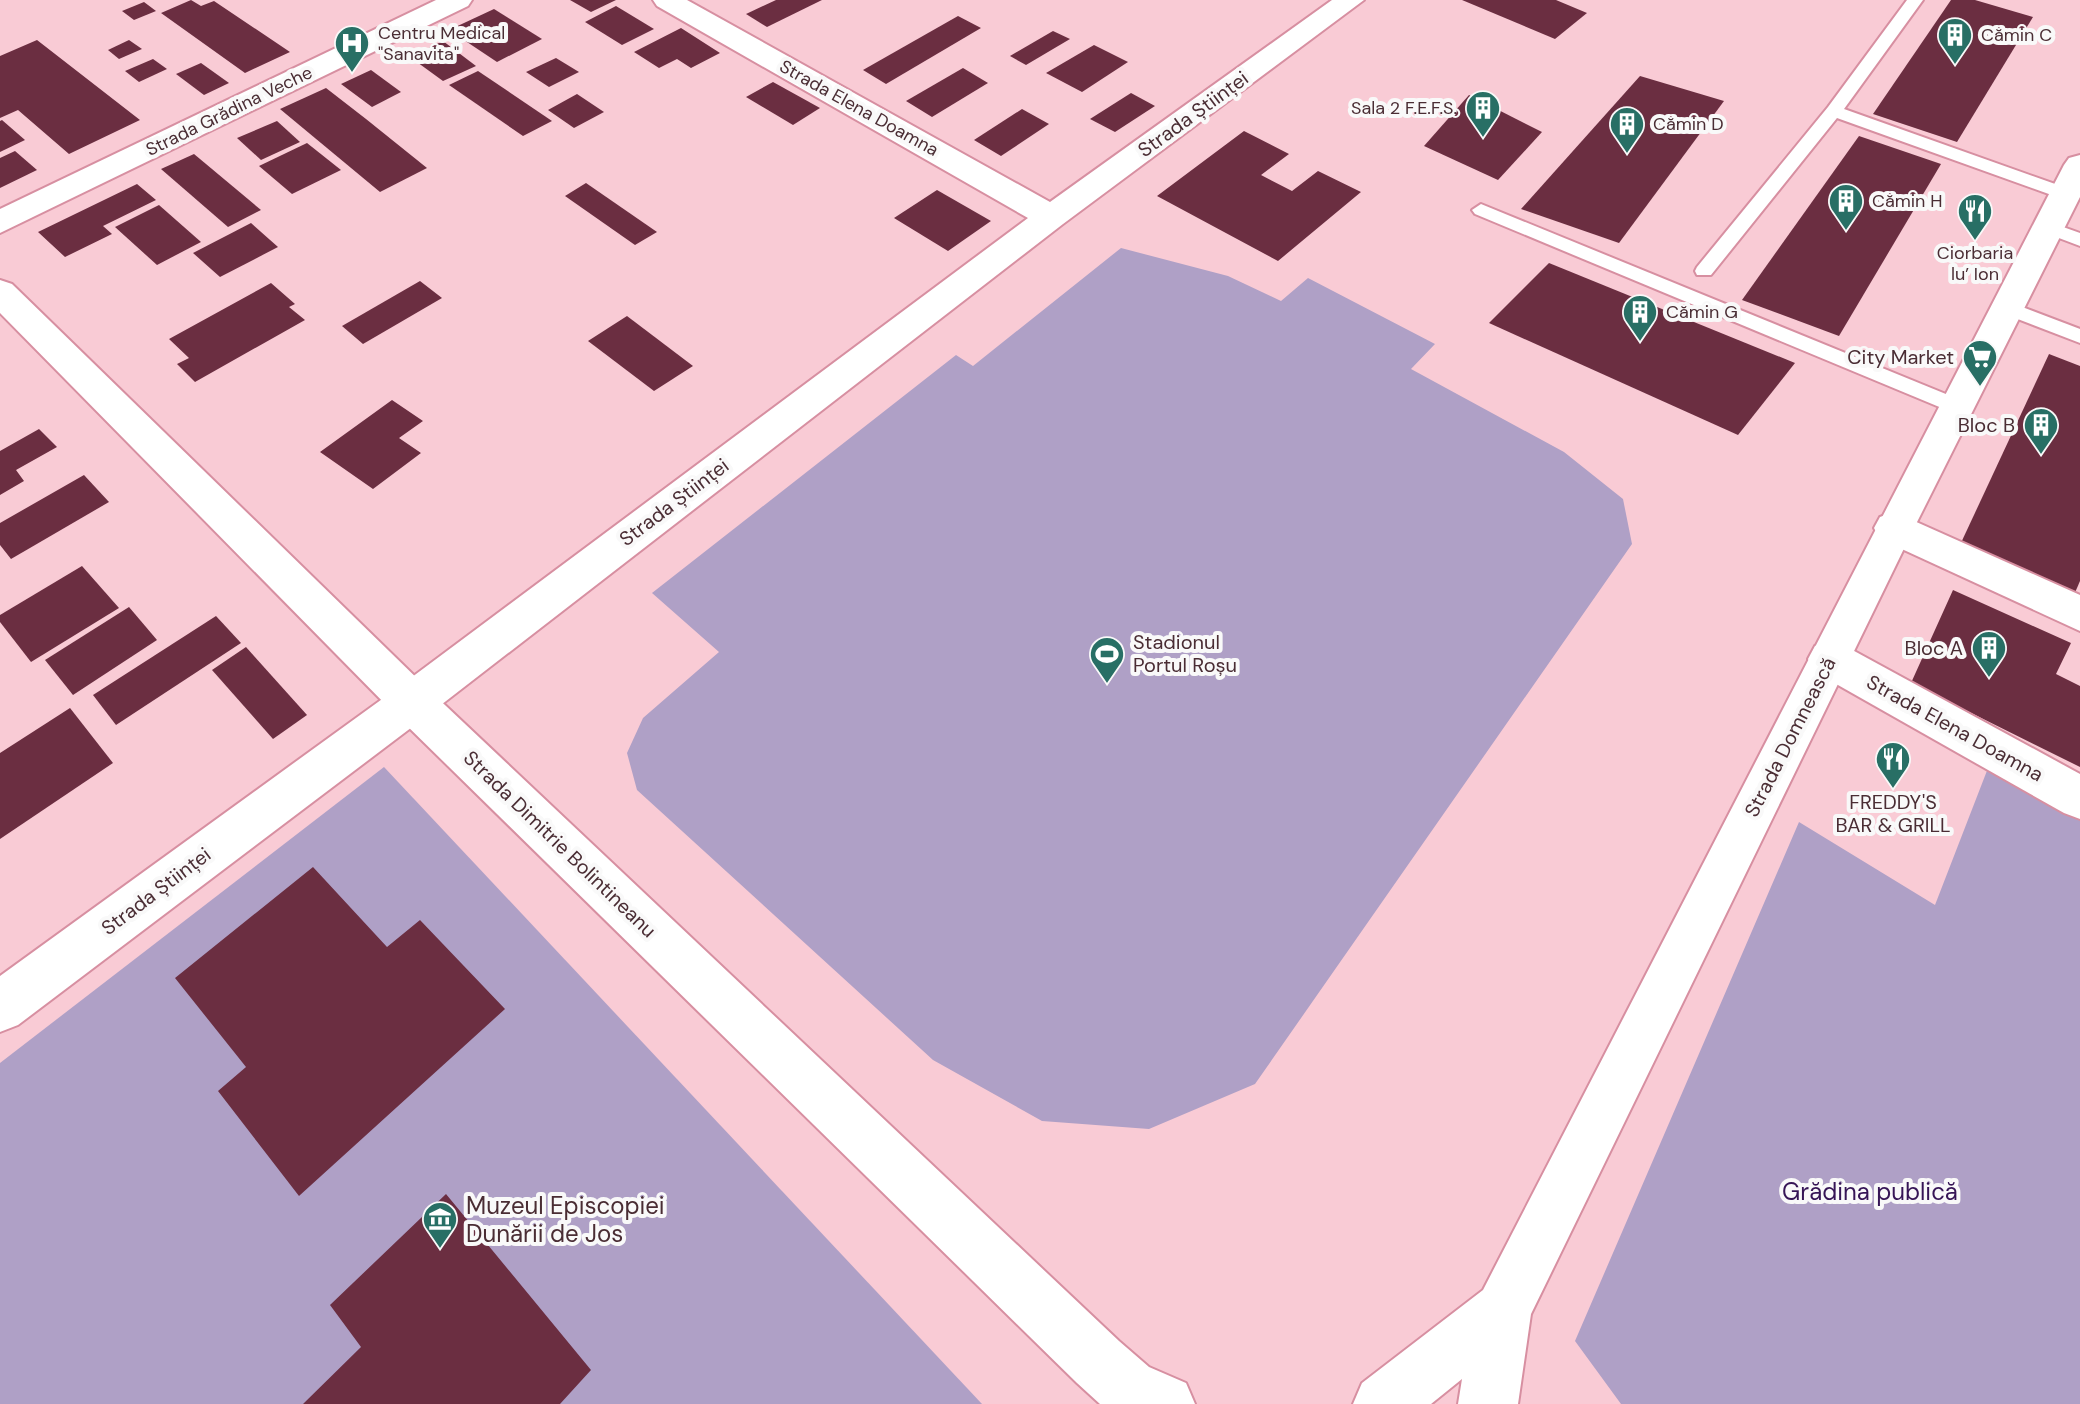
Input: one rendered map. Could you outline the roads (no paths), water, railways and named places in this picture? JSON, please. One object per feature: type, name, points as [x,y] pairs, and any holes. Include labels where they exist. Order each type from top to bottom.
[{"type":"street","name":"Strada Grădina Veche","points":[[0,222],[458,0]]},
{"type":"street","name":"Strada Elena Doamna","points":[[667,0],[1051,217]]},
{"type":"street","name":"Strada Științei","points":[[0,1007],[412,702],[1051,217],[1350,0]]},
{"type":"street","name":"Strada Domnească","points":[[1488,1404],[1503,1310],[1956,406],[2069,207]]},
{"type":"street","name":"Strada Dimitrie Bolintineanu","points":[[0,292],[412,702],[1142,1399]]},
{"type":"street","points":[[1894,528],[2080,614]]},
{"type":"street","name":"Strada Elena Doamna","points":[[1830,659],[2080,798]]},
{"type":"street","name":"Strada Domnească","points":[[1383,1404],[1503,1310]]},
{"type":"lane","points":[[1704,271],[1834,111],[1915,0]]},
{"type":"lane","points":[[1834,111],[2069,207]]},
{"type":"lane","points":[[1481,210],[1956,406]]},
{"type":"lane","points":[[2009,308],[2080,336]]},
{"type":"place","name":"Cămin C","points":[[1955,66]]},
{"type":"place","name":"Centru Medical \"Sanavita\"","points":[[352,74]]},
{"type":"place","name":"Sala 2 F.E.F.S.","points":[[1483,139]]},
{"type":"place","name":"Cămin D","points":[[1627,155]]},
{"type":"place","name":"Cămin H","points":[[1846,232]]},
{"type":"place","name":"Ciorbaria lu’ Ion","points":[[1975,242]]},
{"type":"place","name":"Cămin G","points":[[1640,343]]},
{"type":"place","name":"City Market","points":[[1980,388]]},
{"type":"place","name":"Bloc B","points":[[2041,456]]},
{"type":"place","name":"Bloc A","points":[[1989,679]]},
{"type":"place","name":"Stadionul Portul Roșu","points":[[1107,685]]},
{"type":"place","name":"FREDDY'S BAR & GRILL","points":[[1893,790]]},
{"type":"place","name":"Muzeul Episcopiei Dunării de Jos","points":[[440,1250]]},
{"type":"park label","name":"Grădina publică","points":[[1870,1191]]}]
